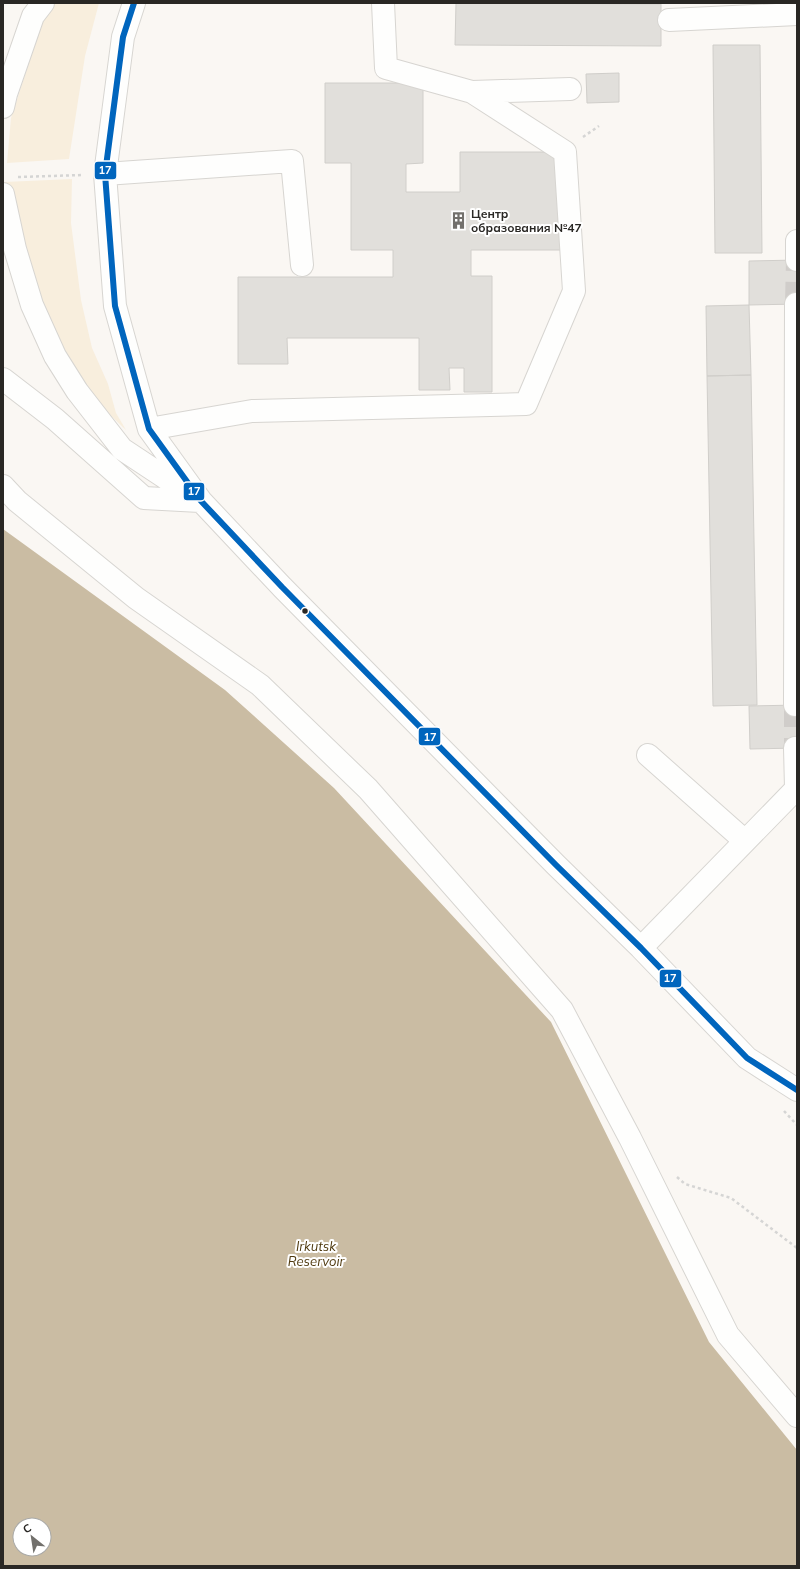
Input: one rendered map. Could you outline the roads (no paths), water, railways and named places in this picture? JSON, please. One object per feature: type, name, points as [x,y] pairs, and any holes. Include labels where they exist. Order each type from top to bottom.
[{"type":"street","points":[[3,107],[6,94],[34,16],[43,3]]},
{"type":"street","points":[[134,3],[123,37],[105,174],[115,306],[149,430],[201,501],[282,587],[556,865],[642,948],[747,1058],[797,1090]]},
{"type":"street","points":[[149,430],[252,410],[526,404],[574,291],[565,152],[472,92],[386,68],[383,3]]},
{"type":"street","points":[[669,20],[797,14]]},
{"type":"street","points":[[472,92],[570,89]]},
{"type":"street","points":[[105,174],[292,161],[302,265]]},
{"type":"street","points":[[7,186],[15,249],[32,305],[55,356],[77,391],[122,449],[201,501]]},
{"type":"street","points":[[797,241],[797,260]]},
{"type":"street","points":[[795,705],[796,304]]},
{"type":"street","points":[[3,379],[55,419],[144,498],[201,501]]},
{"type":"street","points":[[3,486],[17,501],[136,598],[260,685],[368,789],[562,1010],[630,1138],[728,1335],[797,1416]]},
{"type":"street","points":[[642,948],[796,788],[796,748]]},
{"type":"street","points":[[648,755],[745,841]]},
{"type":"water","name":"Irkutsk Reservoir","points":[[3,529],[225,690],[334,788],[551,1022],[709,1342],[797,1450],[797,1566],[3,1566]]},
{"type":"tunnel","points":[[796,304],[797,260]]},
{"type":"tunnel","points":[[795,705],[795,748]]},
{"type":"place","name":"Центр образования №47","points":[[458,221]]}]
